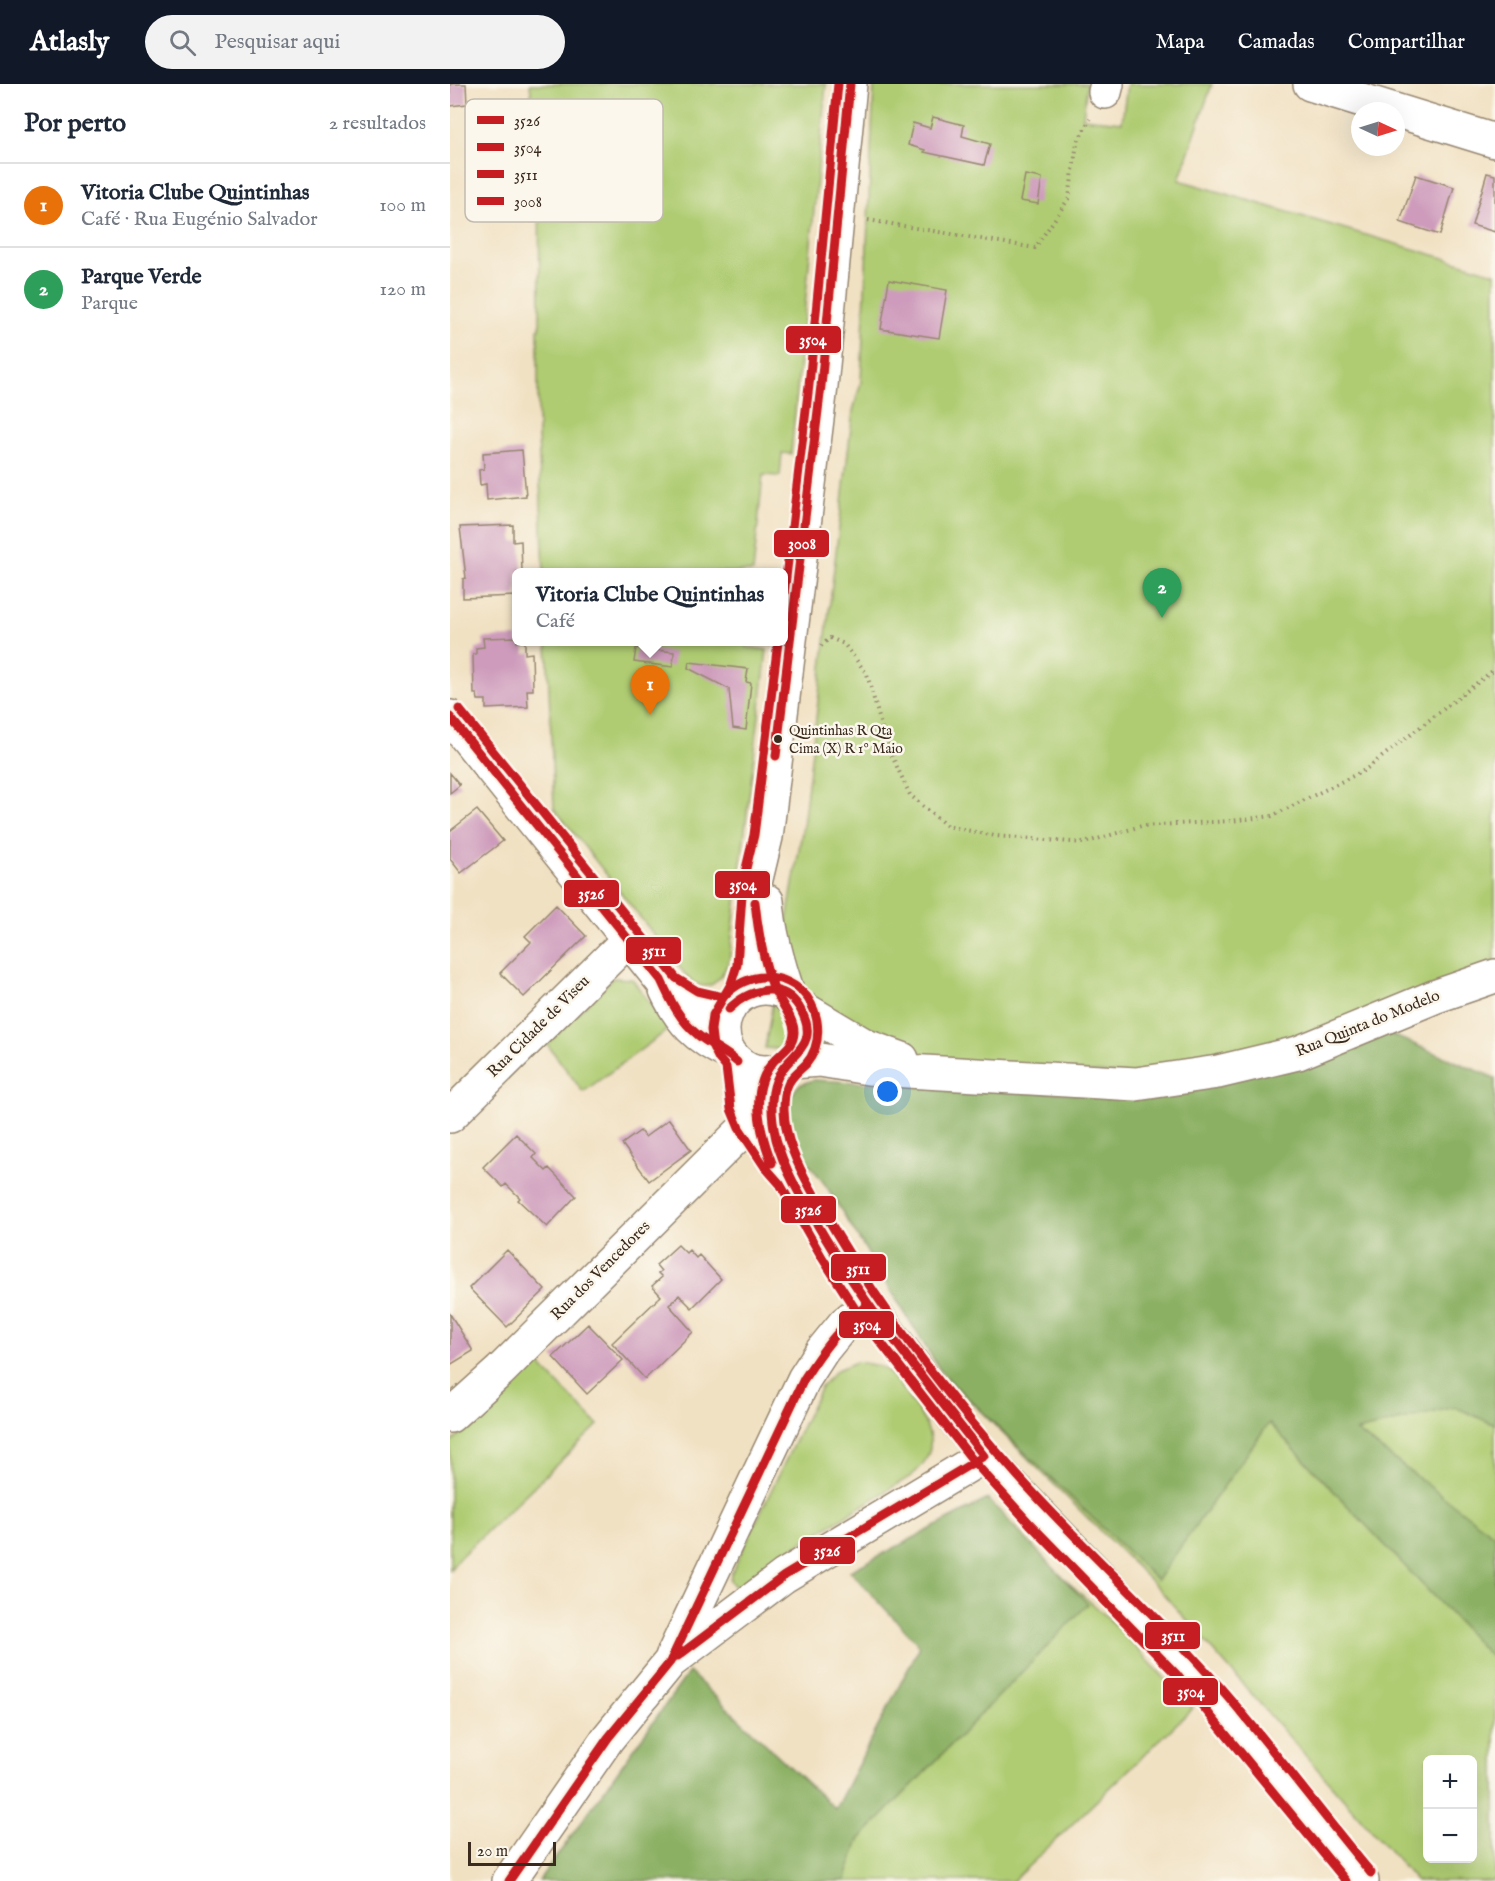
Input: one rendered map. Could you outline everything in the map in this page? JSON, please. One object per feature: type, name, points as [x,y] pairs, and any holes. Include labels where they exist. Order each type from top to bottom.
[{"type":"street","points":[[790,1177],[750,1124],[743,1106],[733,1058],[723,1031],[724,1019],[733,1004],[748,967],[755,883],[765,837],[821,386],[850,84]]},
{"type":"street","points":[[1310,84],[1495,141]]},
{"type":"street","points":[[450,717],[661,980],[686,1001],[714,1010],[733,1004],[746,993],[769,988],[795,1002]]},
{"type":"street","points":[[765,837],[769,915],[779,962],[795,1002],[804,1017],[806,1035],[800,1052],[776,1079],[773,1093],[773,1127],[790,1177],[832,1253],[867,1305],[984,1456],[1186,1667],[1362,1881]]},
{"type":"street","name":"Rua Cidade de Viseu","points":[[450,1116],[629,939]]},
{"type":"street","name":"Rua Quinta do Modelo","points":[[788,1065],[820,1060],[868,1068],[1136,1084],[1218,1072],[1298,1053],[1434,997],[1495,976]]},
{"type":"street","points":[[661,980],[671,1001],[686,1023],[711,1045],[747,1069],[771,1072],[788,1065]]},
{"type":"street","name":"Rua Quinta do Modelo","points":[[795,1002],[866,1046],[916,1064],[953,1073]]},
{"type":"street","name":"Rua dos Vencedores","points":[[450,1416],[501,1371],[750,1124]]},
{"type":"street","points":[[670,1662],[804,1379],[844,1324],[867,1305]]},
{"type":"street","points":[[450,1402],[501,1371]]},
{"type":"street","points":[[508,1881],[608,1738],[670,1662],[784,1576],[984,1456]]},
{"type":"path","points":[[838,215],[1035,248],[1069,198],[1077,143],[1106,88]]},
{"type":"path","points":[[789,648],[818,648],[830,638],[844,644],[867,674],[886,743],[910,795],[946,826],[995,836],[1084,843],[1141,826],[1231,821],[1272,816],[1365,770],[1495,669]]},
{"type":"green space","points":[[530,84],[826,84],[791,454],[782,453],[780,476],[763,475],[753,568],[544,568],[538,436],[539,222],[663,222],[663,99],[532,99]]},
{"type":"green space","points":[[874,84],[1087,84],[1083,118],[1122,122],[1127,84],[1212,84],[1179,180],[1495,273],[1495,961],[1298,1043],[1130,1075],[765,1048],[803,826],[853,411],[861,382]]},
{"type":"green space","points":[[547,646],[746,646],[767,650],[729,961],[722,975],[713,984],[702,986],[688,978],[554,808]]},
{"type":"green space","points":[[613,978],[632,979],[669,1029],[583,1092],[547,1044]]},
{"type":"green space","points":[[1380,1030],[1495,1078],[1495,1425],[1455,1407],[1357,1431],[1495,1536],[1495,1661],[1269,1423],[1157,1580],[942,1373],[827,1187],[800,1152],[791,1134],[787,1116],[789,1098],[799,1085],[813,1080],[1143,1097]]},
{"type":"green space","points":[[1495,1078],[1495,1881],[1416,1881],[1159,1589],[942,1373],[827,1187]]},
{"type":"green space","points":[[536,1361],[598,1425],[459,1558],[450,1570],[450,1444]]},
{"type":"green space","points":[[856,1362],[883,1368],[896,1380],[926,1426],[930,1436],[928,1456],[911,1476],[781,1555],[739,1588],[735,1587],[730,1580],[731,1574],[821,1387],[837,1370]]},
{"type":"green space","points":[[988,1499],[1088,1604],[859,1840],[845,1881],[539,1881],[689,1672],[835,1809],[920,1646],[850,1571]]},
{"type":"green space","points":[[1012,1532],[1105,1615],[1193,1708],[1013,1881],[789,1881]]},
{"type":"building","points":[[450,84],[466,84],[465,104],[450,106]]},
{"type":"building","points":[[933,117],[964,125],[962,136],[990,144],[984,165],[924,152],[925,150],[908,145],[913,123],[930,128]]},
{"type":"building","points":[[1487,173],[1495,175],[1495,232],[1472,225]]},
{"type":"building","points":[[1025,175],[1042,178],[1038,204],[1020,201]]},
{"type":"building","points":[[1416,175],[1454,187],[1440,235],[1400,222]]},
{"type":"building","points":[[889,280],[947,290],[939,338],[881,329]]},
{"type":"building","points":[[522,450],[526,496],[487,500],[486,484],[480,485],[479,470],[484,469],[483,453]]},
{"type":"building","points":[[513,525],[513,542],[521,541],[522,568],[512,568],[512,596],[463,598],[463,579],[466,578],[460,527]]},
{"type":"building","points":[[512,637],[512,646],[525,646],[525,654],[532,653],[533,690],[527,690],[528,707],[486,709],[486,700],[478,700],[477,694],[474,694],[473,654],[476,654],[476,648],[484,647],[483,638]]},
{"type":"building","points":[[636,648],[674,652],[673,667],[634,662]]},
{"type":"building","points":[[689,662],[748,669],[746,682],[751,683],[746,730],[733,728],[729,689],[688,668]]},
{"type":"building","points":[[450,773],[460,785],[450,793]]},
{"type":"building","points":[[477,810],[503,841],[461,873],[450,859],[450,831]]},
{"type":"building","points":[[556,905],[586,936],[524,997],[500,973],[531,942],[525,936]]},
{"type":"building","points":[[669,1119],[691,1150],[649,1181],[622,1144],[640,1131],[645,1137]]},
{"type":"building","points":[[516,1134],[536,1154],[533,1158],[546,1171],[549,1168],[576,1196],[547,1227],[518,1200],[520,1198],[506,1184],[503,1187],[483,1167]]},
{"type":"building","points":[[678,1245],[686,1253],[689,1250],[696,1258],[699,1255],[721,1279],[692,1308],[679,1295],[669,1305],[693,1332],[645,1379],[612,1343],[661,1296],[652,1286],[662,1277],[656,1265]]},
{"type":"building","points":[[507,1250],[545,1290],[507,1327],[469,1288]]},
{"type":"building","points":[[450,1314],[473,1351],[450,1365]]},
{"type":"building","points":[[588,1324],[623,1360],[587,1394],[553,1357]]},
{"type":"transit line","name":"3504","points":[[787,568],[809,385],[838,84]]},
{"type":"transit line","name":"3008","points":[[776,756],[821,386],[850,84]]},
{"type":"transit line","name":"3504","points":[[778,646],[754,835],[743,881],[737,965],[731,984],[713,1015],[711,1030],[713,1047],[726,1067],[731,1109],[739,1128],[765,1167],[780,1184],[823,1259],[857,1312],[975,1463],[1030,1524],[1177,1675],[1346,1881]]},
{"type":"transit line","name":"3511","points":[[459,709],[676,978],[697,991],[723,997],[747,980],[771,977],[789,983],[807,997],[815,1013],[817,1040],[806,1064],[788,1083],[784,1098],[785,1121],[793,1151],[806,1180],[856,1264],[932,1373],[988,1442],[1038,1498],[1216,1682],[1371,1873]]},
{"type":"transit line","name":"3526","points":[[450,717],[661,980],[681,1017],[703,1039],[737,1062]]},
{"type":"transit line","name":"3504","points":[[755,902],[761,945],[769,977],[794,1028],[791,1042],[773,1062],[761,1085],[759,1112],[772,1163]]},
{"type":"transit line","name":"3526","points":[[729,1009],[745,997],[764,990],[783,993],[792,998],[799,1007],[806,1021],[805,1041],[801,1049],[781,1071],[772,1095],[773,1125],[784,1161],[805,1204],[855,1285],[896,1343],[984,1456]]},
{"type":"transit line","name":"3526","points":[[509,1881],[608,1738],[670,1662],[804,1379],[832,1339],[867,1305]]},
{"type":"transit line","name":"3526","points":[[678,1656],[784,1576],[984,1456]]},
{"type":"place","name":"Parque Verde","points":[[1162,618]]},
{"type":"place","name":"Vitoria Clube Quintinhas","points":[[650,715]]},
{"type":"place","name":"Quintinhas R Qta Cima (X) R 1º Maio","points":[[778,739]]}]
